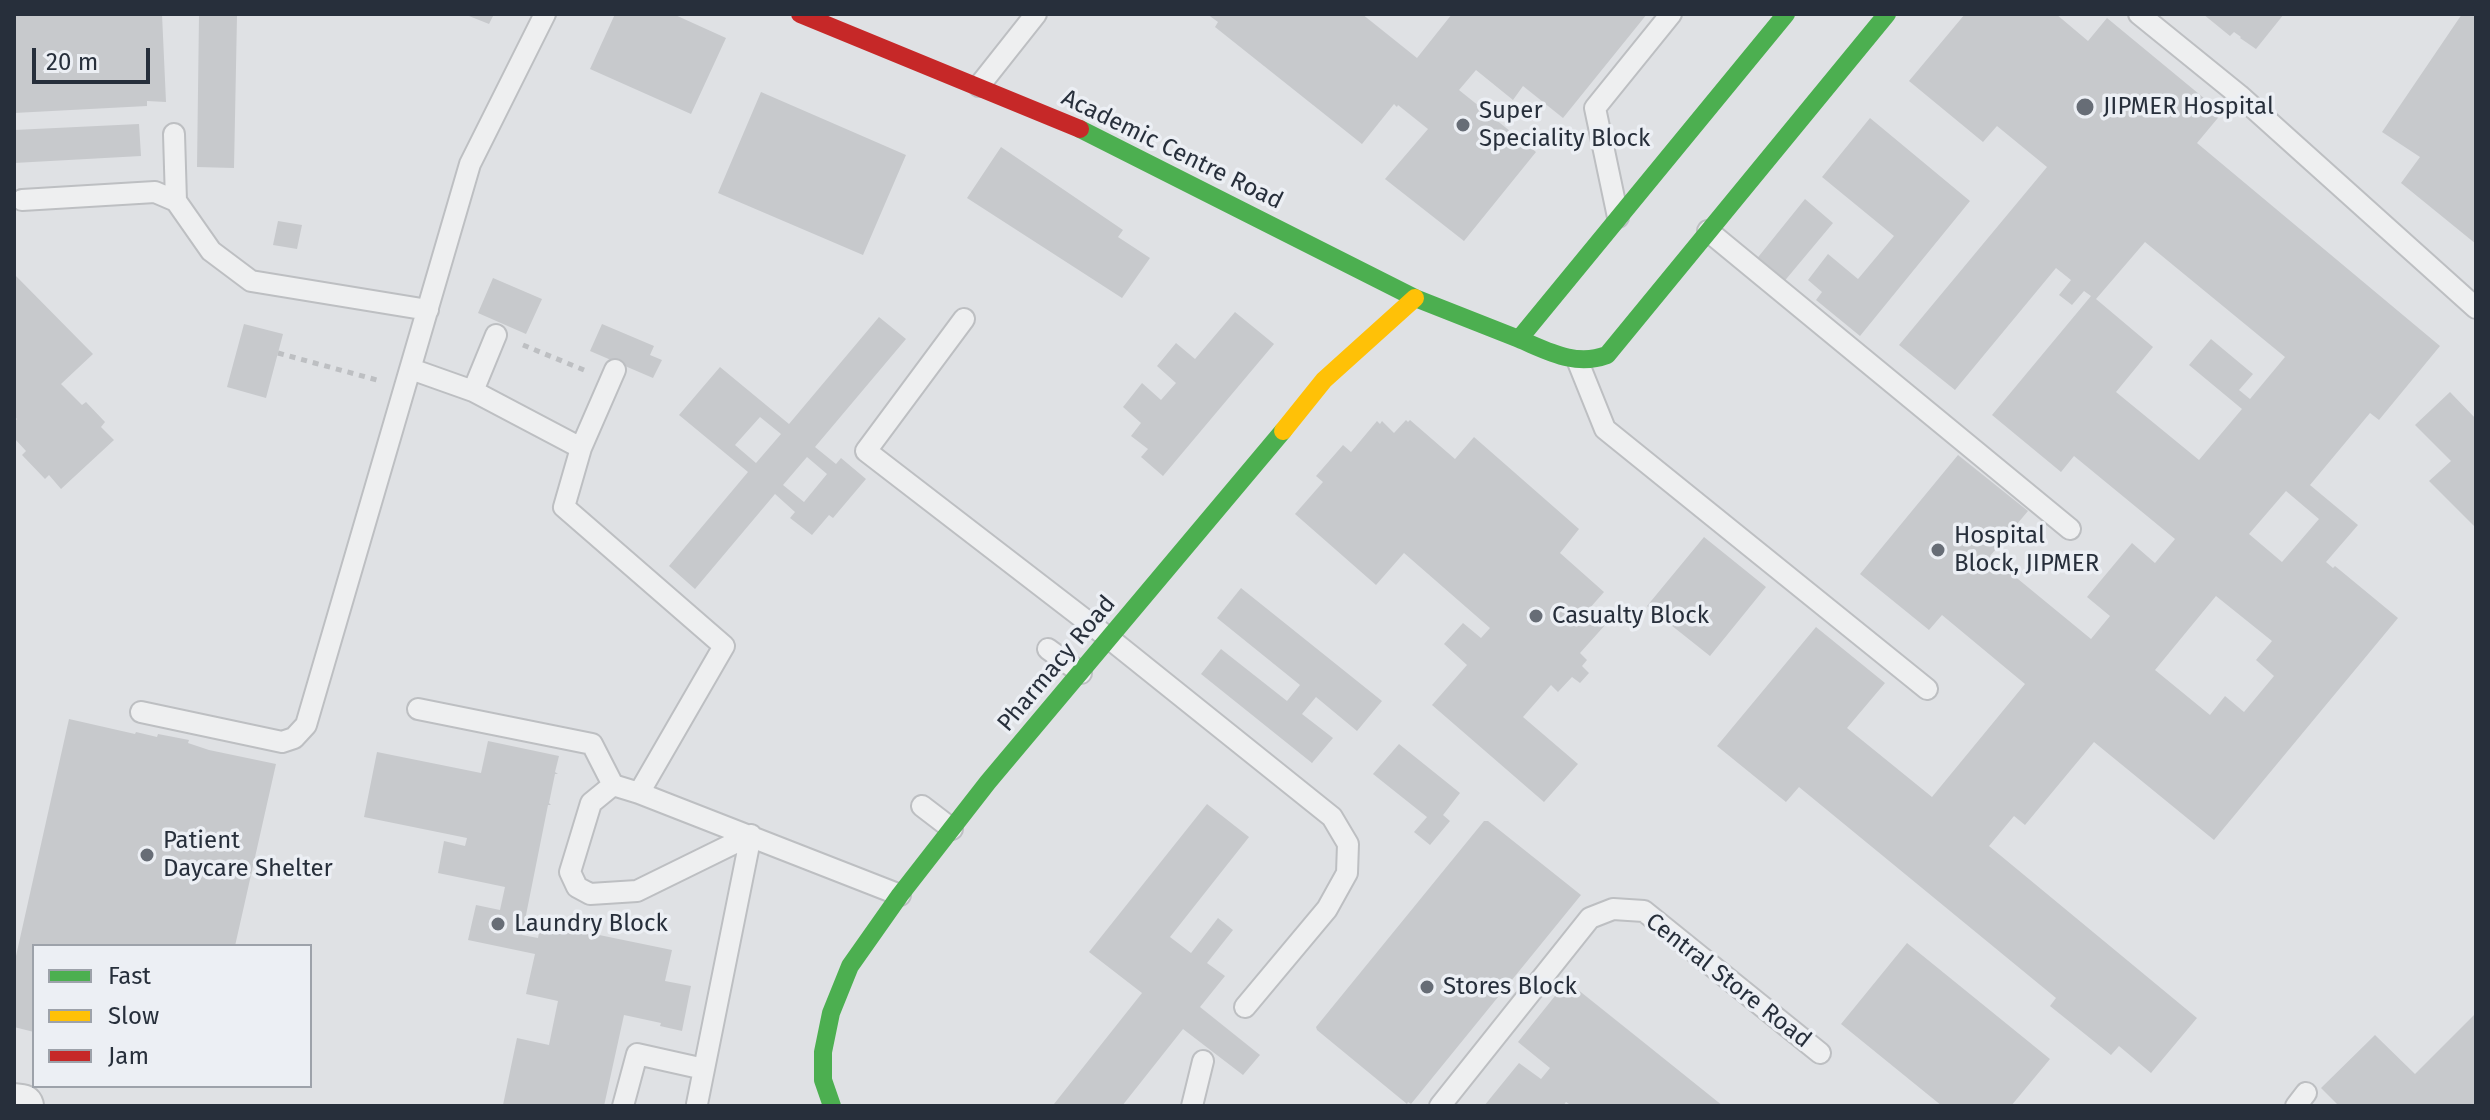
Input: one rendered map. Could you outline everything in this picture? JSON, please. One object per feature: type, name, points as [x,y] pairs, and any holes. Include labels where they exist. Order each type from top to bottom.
[{"type":"street","name":"Academic Centre Road","points":[[800,14],[1066,122],[1415,298],[1578,362]]},
{"type":"street","points":[[1519,339],[1786,14]]},
{"type":"street","points":[[1578,362],[1607,355],[1887,14]]},
{"type":"street","name":"Pharmacy Road","points":[[832,1106],[823,1080],[823,1052],[831,1013],[850,966],[900,895],[988,782],[1324,380],[1415,298]]},
{"type":"street","points":[[14,1105],[22,1106]]},
{"type":"lane","points":[[141,712],[282,742],[294,738],[306,725],[470,164],[545,14]]},
{"type":"lane","points":[[844,14],[854,36]]},
{"type":"lane","points":[[979,86],[1036,14]]},
{"type":"lane","points":[[1618,218],[1595,108],[1671,14]]},
{"type":"lane","points":[[2139,14],[2239,95],[2476,308]]},
{"type":"lane","points":[[174,134],[176,201]]},
{"type":"lane","points":[[22,200],[155,192],[176,201],[211,251],[251,281],[428,310]]},
{"type":"lane","points":[[1708,231],[2070,529]]},
{"type":"lane","points":[[964,319],[866,451],[1110,639],[1332,817],[1348,844],[1347,873],[1327,909],[1245,1007]]},
{"type":"lane","points":[[473,391],[496,335]]},
{"type":"lane","points":[[1578,362],[1605,429],[1927,689]]},
{"type":"lane","points":[[613,375],[581,448],[564,507],[724,646],[639,793]]},
{"type":"lane","points":[[408,378],[473,391],[581,448]]},
{"type":"lane","points":[[1048,649],[1081,673]]},
{"type":"lane","points":[[418,709],[592,744],[613,785],[751,835],[900,895]]},
{"type":"lane","points":[[613,785],[591,803],[570,872],[577,887],[590,894],[637,891],[751,835]]},
{"type":"lane","points":[[922,806],[952,829]]},
{"type":"lane","points":[[697,1104],[751,835]]},
{"type":"lane","name":"Central Store Road","points":[[1440,1106],[1590,918],[1613,909],[1644,911],[1820,1053]]},
{"type":"lane","points":[[623,1106],[637,1054],[704,1069]]},
{"type":"lane","points":[[1192,1106],[1203,1061]]},
{"type":"path","points":[[496,335],[613,375]]},
{"type":"path","points":[[278,353],[408,378]]},
{"type":"building","points":[[14,14],[162,14],[166,102],[147,101],[147,106],[14,113]]},
{"type":"building","points":[[464,14],[494,14],[489,24]]},
{"type":"building","points":[[615,14],[673,14],[726,38],[691,114],[590,69]]},
{"type":"building","name":"Super Speciality Block","points":[[1207,14],[1362,14],[1417,58],[1452,14],[1647,14],[1563,118],[1523,86],[1513,100],[1476,70],[1459,90],[1536,152],[1464,241],[1385,179],[1428,129],[1394,104],[1362,144],[1215,27],[1218,22]]},
{"type":"building","name":"Hospital Block, JIPMER","points":[[1965,14],[2056,14],[2088,41],[2107,18],[2222,113],[2197,143],[2440,346],[2379,420],[2370,413],[2310,485],[2358,525],[2326,562],[2398,618],[2214,840],[2094,742],[2025,825],[2014,816],[1989,846],[2197,1018],[2151,1073],[2119,1046],[2111,1055],[2050,1006],[2056,998],[1799,787],[1786,802],[1717,746],[1816,627],[1885,683],[1847,728],[1932,797],[2025,684],[1942,615],[1929,630],[1860,574],[1958,455],[2028,511],[1990,556],[2091,639],[2110,616],[2087,597],[2132,543],[2155,563],[2175,539],[2074,456],[2061,472],[1992,415],[2091,296],[2084,291],[2072,305],[2059,295],[2071,280],[2056,268],[1955,390],[1899,345],[2047,167],[1997,126],[1983,142],[1909,81]],"holes":[[[2145,242],[2285,357],[2250,399],[2239,390],[2253,374],[2211,339],[2189,365],[2242,409],[2199,460],[2116,392],[2153,347],[2096,299]],[[2286,491],[2319,519],[2282,562],[2249,534]],[[2216,596],[2272,641],[2256,660],[2274,676],[2244,712],[2225,696],[2210,715],[2155,670]]]},
{"type":"building","points":[[2203,14],[2284,14],[2256,49],[2234,32],[2230,36]]},
{"type":"building","points":[[2462,14],[2476,14],[2476,244],[2401,183],[2420,157],[2382,132]]},
{"type":"building","points":[[199,15],[237,16],[234,168],[197,167]]},
{"type":"building","points":[[761,92],[906,155],[863,255],[718,193]]},
{"type":"building","points":[[1870,118],[1970,201],[1860,336],[1816,300],[1822,292],[1808,280],[1828,254],[1858,279],[1894,236],[1822,177]]},
{"type":"building","points":[[139,124],[141,156],[14,163],[14,130]]},
{"type":"building","points":[[1001,147],[1123,230],[1118,237],[1150,258],[1122,298],[967,198]]},
{"type":"building","points":[[1805,199],[1833,223],[1782,284],[1755,261]]},
{"type":"building","points":[[278,221],[302,225],[297,249],[273,245]]},
{"type":"building","points":[[14,274],[93,354],[61,384],[82,405],[86,402],[105,422],[101,427],[114,440],[61,489],[49,475],[45,479],[22,455],[26,451],[14,438],[14,422],[17,419],[14,416]]},
{"type":"building","points":[[493,278],[542,299],[526,334],[478,313]]},
{"type":"building","points":[[1235,312],[1274,344],[1163,476],[1141,457],[1148,449],[1131,436],[1141,423],[1123,407],[1142,383],[1161,400],[1176,383],[1157,366],[1176,343],[1195,359]]},
{"type":"building","points":[[879,317],[906,339],[815,447],[836,464],[841,458],[866,479],[833,518],[829,515],[812,535],[790,518],[795,512],[775,494],[695,589],[669,566],[748,472],[679,415],[720,367],[789,424]],"holes":[[[760,417],[781,434],[756,463],[735,445]],[[807,457],[827,474],[804,502],[783,485]]]},
{"type":"building","points":[[244,324],[283,334],[266,398],[227,387]]},
{"type":"building","points":[[602,324],[654,346],[650,355],[662,360],[653,378],[590,351]]},
{"type":"building","points":[[2450,392],[2476,419],[2476,528],[2429,481],[2451,461],[2415,425]]},
{"type":"building","name":"Casualty Block","points":[[1406,420],[1410,420],[1455,459],[1474,437],[1579,529],[1560,553],[1604,592],[1589,609],[1606,624],[1580,653],[1587,660],[1582,666],[1589,673],[1580,683],[1572,677],[1558,692],[1551,685],[1523,717],[1578,764],[1544,802],[1432,705],[1467,665],[1444,644],[1463,623],[1481,638],[1490,628],[1404,553],[1376,585],[1295,514],[1323,482],[1316,476],[1343,445],[1351,452],[1377,421],[1380,424],[1382,421],[1394,433]]},
{"type":"building","points":[[1704,537],[1766,587],[1710,656],[1647,606]]},
{"type":"building","points":[[1241,588],[1382,701],[1357,731],[1316,697],[1302,714],[1333,738],[1312,763],[1201,674],[1221,649],[1287,701],[1300,685],[1217,618]]},
{"type":"building","name":"Patient Daycare Shelter","points":[[69,719],[135,734],[157,737],[158,734],[189,740],[188,743],[209,750],[276,764],[235,944],[32,944],[32,1032],[14,1027],[14,965]]},
{"type":"building","name":"Laundry Block","points":[[488,741],[559,756],[555,772],[558,774],[555,774],[551,805],[548,805],[522,935],[538,938],[541,923],[672,950],[665,981],[691,986],[682,1031],[624,1015],[604,1106],[503,1105],[517,1038],[549,1045],[558,1001],[526,994],[535,954],[468,940],[476,905],[500,910],[505,887],[438,873],[444,841],[465,846],[467,838],[364,817],[377,752],[481,773]]},
{"type":"building","points":[[1399,744],[1460,793],[1443,815],[1450,821],[1430,845],[1414,832],[1427,817],[1373,774]]},
{"type":"building","points":[[1207,804],[1249,837],[1170,937],[1191,953],[1218,918],[1233,930],[1207,963],[1225,976],[1200,1007],[1260,1055],[1243,1075],[1183,1029],[1122,1106],[1056,1106],[1054,1104],[1142,993],[1089,952]]},
{"type":"building","name":"Stores Block","points":[[1484,821],[1488,821],[1581,895],[1411,1104],[1407,1104],[1316,1027]]},
{"type":"building","points":[[1907,943],[2050,1059],[2011,1106],[1942,1106],[1841,1024]]},
{"type":"building","points":[[1567,981],[1723,1106],[1572,1106],[1566,1102],[1563,1106],[1484,1106],[1519,1063],[1541,1079],[1550,1068],[1518,1042]]},
{"type":"building","points":[[2476,1013],[2476,1103],[2473,1106],[2339,1106],[2321,1088],[2375,1035],[2415,1074]]},
{"type":"traffic: fast","points":[[1786,14],[1519,339],[1573,358],[1607,355],[1887,14]]},
{"type":"traffic: fast","points":[[1080,129],[1415,298],[1519,339]]},
{"type":"traffic: fast","points":[[832,1106],[823,1080],[823,1052],[831,1013],[850,966],[900,895],[988,782],[1283,431]]},
{"type":"traffic: slow","points":[[1283,431],[1324,380],[1415,298]]},
{"type":"traffic: jam","points":[[800,14],[1080,129]]},
{"type":"place","name":"JIPMER Hospital","points":[[2085,107]]},
{"type":"place","name":"Super Speciality Block","points":[[1463,125]]},
{"type":"place","name":"Hospital Block, JIPMER","points":[[1938,550]]},
{"type":"place","name":"Casualty Block","points":[[1536,616]]},
{"type":"place","name":"Patient Daycare Shelter","points":[[147,855]]},
{"type":"place","name":"Laundry Block","points":[[498,924]]},
{"type":"place","name":"Stores Block","points":[[1427,987]]}]
